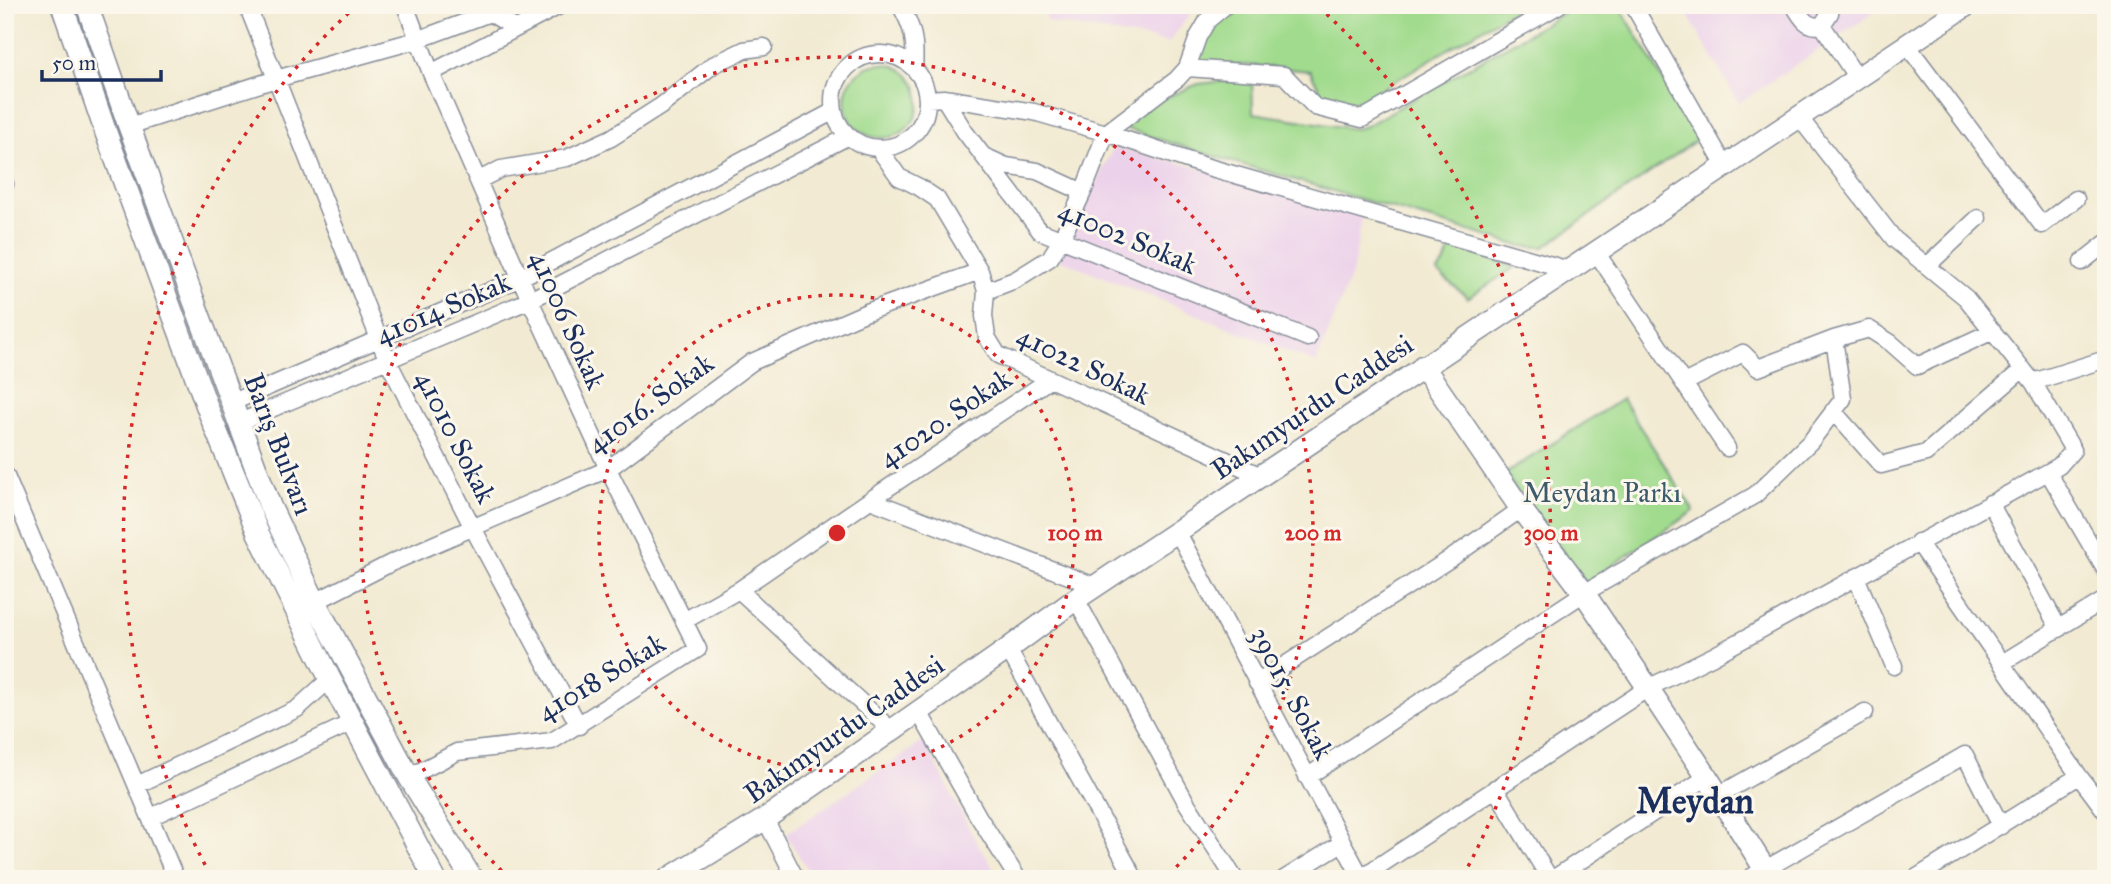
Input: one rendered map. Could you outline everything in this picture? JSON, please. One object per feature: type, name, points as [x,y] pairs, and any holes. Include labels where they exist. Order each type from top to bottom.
[{"type":"main road","name":"Barış Bulvarı","points":[[62,5],[106,133],[212,420],[258,533],[330,679],[435,879]]},
{"type":"main road","name":"Barış Bulvarı","points":[[87,5],[128,126],[270,506],[315,602],[409,777],[472,879]]},
{"type":"main road","name":"Bakımyurdu Caddesi","points":[[668,879],[765,819],[1095,586],[1967,5]]},
{"type":"main road","points":[[106,133],[128,126]]},
{"type":"main road","points":[[1423,366],[1648,688],[1719,795],[1761,875]]},
{"type":"main road","points":[[212,420],[236,412]]},
{"type":"main road","points":[[330,679],[350,668]]},
{"type":"main road","name":"Bakımyurdu Caddesi","points":[[677,879],[692,863]]},
{"type":"street","name":"41010 Sokak","points":[[247,5],[387,359],[473,528],[579,726]]},
{"type":"street","name":"41006 Sokak","points":[[405,5],[417,40],[530,300],[608,469],[698,649]]},
{"type":"street","points":[[431,73],[561,5]]},
{"type":"street","points":[[900,5],[909,21],[916,47],[914,68]]},
{"type":"street","points":[[986,291],[1015,280],[1050,258],[1083,192],[1106,133],[1177,79],[1187,68],[1198,37],[1208,20],[1226,5]]},
{"type":"street","points":[[1187,68],[1284,75],[1315,107],[1362,119],[1559,5]]},
{"type":"street","points":[[1633,5],[1725,166]]},
{"type":"street","points":[[1794,5],[1804,22],[1815,27],[1822,25],[1830,13],[1831,5]]},
{"type":"street","points":[[128,126],[276,79],[417,40],[490,13],[515,28]]},
{"type":"street","points":[[1822,25],[1857,78]]},
{"type":"street","points":[[1908,45],[2042,225],[2076,199]]},
{"type":"street","points":[[478,180],[501,169],[567,158],[611,138],[661,106],[713,65],[744,50],[764,47]]},
{"type":"street","points":[[885,54],[901,58],[914,68],[923,81],[927,99],[927,111],[921,126],[906,141],[891,148],[878,148],[857,143],[841,129],[834,111],[833,93],[839,78],[849,66],[863,57],[885,54]]},
{"type":"street","points":[[927,99],[944,98],[1034,112],[1208,167],[1569,270]]},
{"type":"street","name":"41002 Sokak","points":[[944,98],[1040,231],[1308,338]]},
{"type":"street","name":"41014 Sokak","points":[[236,412],[379,340],[520,278],[834,111]]},
{"type":"street","points":[[1361,878],[1648,688],[1713,656],[2059,466],[2073,450],[2033,382],[1966,298],[1894,239],[1799,117]]},
{"type":"street","name":"41014 Sokak","points":[[236,412],[387,359],[530,300],[849,136]]},
{"type":"street","name":"41022 Sokak","points":[[878,148],[899,177],[937,199],[980,271],[986,291],[984,316],[987,337],[998,355],[1261,475]]},
{"type":"street","points":[[984,156],[1006,166],[1037,171],[1083,192]]},
{"type":"street","points":[[1927,266],[1978,218]]},
{"type":"street","points":[[2082,262],[2106,243]]},
{"type":"street","points":[[1596,252],[1727,448]]},
{"type":"street","name":"41016. Sokak","points":[[315,602],[391,563],[608,469],[752,362],[867,312],[980,271]]},
{"type":"street","points":[[1684,383],[1743,353],[1758,368],[1869,329],[1891,343],[1917,366],[1993,331]]},
{"type":"street","points":[[1307,777],[1584,593],[1755,495],[1811,441],[1843,399],[1834,340]]},
{"type":"street","points":[[2033,382],[2106,359]]},
{"type":"street","points":[[1833,411],[1881,465],[1926,453],[2023,369]]},
{"type":"street","name":"41020. Sokak","points":[[870,499],[1049,380]]},
{"type":"street","points":[[2048,472],[2106,571]]},
{"type":"street","points":[[5,474],[176,879]]},
{"type":"street","points":[[870,499],[1095,586]]},
{"type":"street","name":"41018 Sokak","points":[[684,621],[739,590],[870,499]]},
{"type":"street","points":[[1990,503],[2059,629]]},
{"type":"street","points":[[1257,683],[1453,558],[1521,509]]},
{"type":"street","name":"39015. Sokak","points":[[1177,531],[1361,878]]},
{"type":"street","points":[[1918,542],[2106,811]]},
{"type":"street","points":[[1856,577],[1894,666]]},
{"type":"street","points":[[739,590],[891,730]]},
{"type":"street","points":[[1076,599],[1186,802],[1235,879]]},
{"type":"street","points":[[2002,663],[2106,599]]},
{"type":"street","name":"41018 Sokak","points":[[409,777],[457,752],[552,741],[698,649]]},
{"type":"street","points":[[1008,649],[1135,879]]},
{"type":"street","points":[[137,785],[297,709],[330,679]]},
{"type":"street","points":[[919,712],[978,817],[1018,879]]},
{"type":"street","points":[[1719,795],[1865,712]]},
{"type":"street","points":[[151,817],[353,722]]},
{"type":"street","points":[[1761,875],[1965,755],[2001,826]]},
{"type":"street","points":[[1914,879],[2079,776]]},
{"type":"street","points":[[1495,788],[1552,879],[1707,777]]},
{"type":"street","points":[[765,819],[796,879]]},
{"type":"street","points":[[1284,879],[1342,843]]},
{"type":"shaded area","points":[[1041,5],[1193,5],[1193,10],[1169,42],[1048,22]]},
{"type":"shaded area","points":[[1682,5],[1885,5],[1739,103]]},
{"type":"shaded area","points":[[1114,147],[1208,170],[1362,217],[1353,270],[1316,363],[1057,258]]},
{"type":"shaded area","points":[[924,741],[977,843],[1001,879],[813,879],[786,834]]},
{"type":"green space","points":[[1235,5],[1522,5],[1359,102],[1325,100],[1310,71],[1247,65],[1193,65],[1205,34]]},
{"type":"green space","points":[[1578,5],[1619,5],[1698,139],[1544,247],[1520,246],[1118,126],[1153,103],[1198,84],[1252,78],[1253,113],[1355,129],[1366,126]]},
{"type":"green space","points":[[882,64],[903,70],[913,80],[919,101],[913,122],[903,132],[882,138],[861,132],[851,122],[845,101],[851,80],[861,70]]},
{"type":"green space","points":[[1451,246],[1515,267],[1468,298],[1437,272],[1444,264]]},
{"type":"green space","name":"Meydan Parkı","points":[[1622,399],[1694,511],[1586,583],[1505,474]]},
{"type":"district","name":"Meydan","points":[[1695,801]]}]
